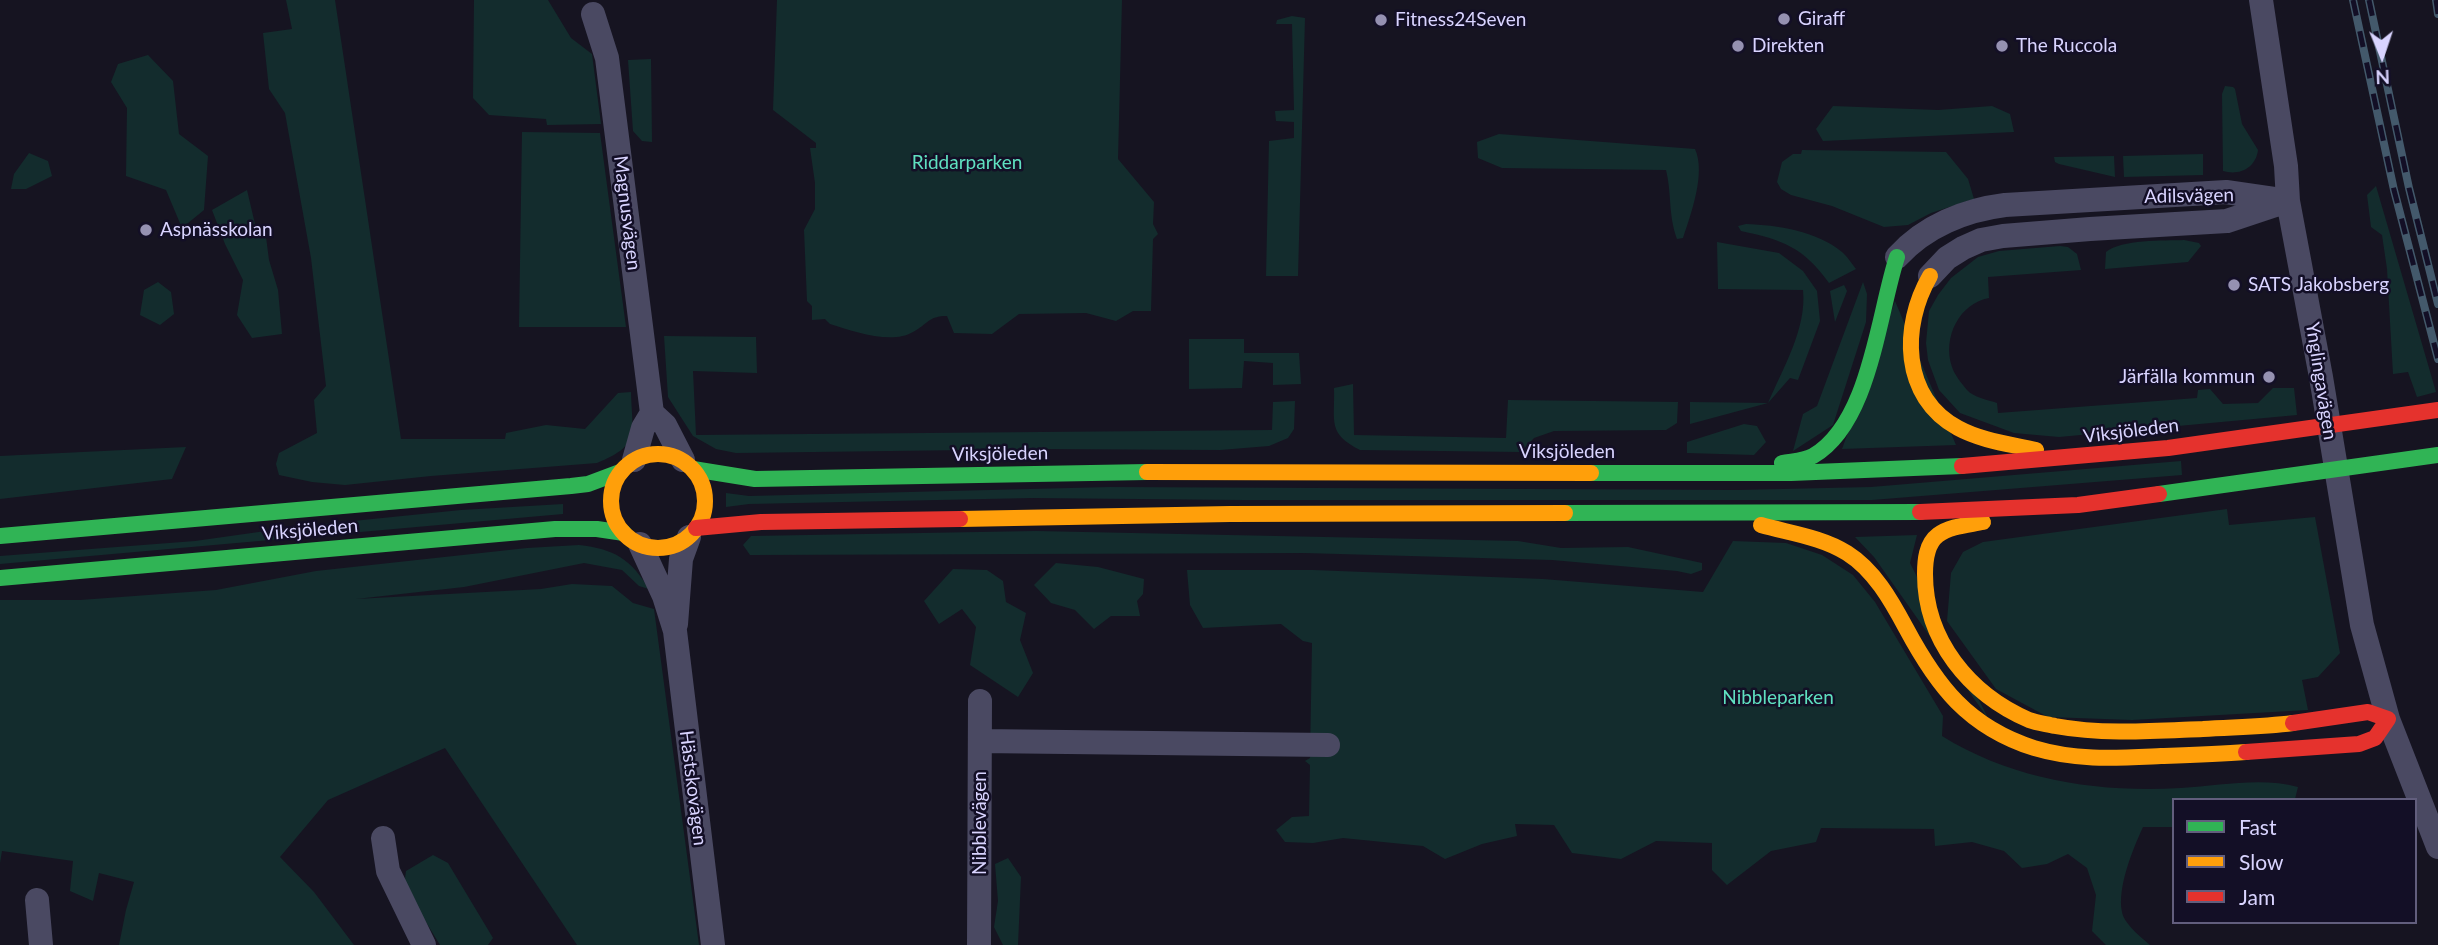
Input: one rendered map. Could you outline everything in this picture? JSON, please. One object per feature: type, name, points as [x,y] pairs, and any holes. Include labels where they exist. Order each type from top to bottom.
[{"type":"main road","points":[[1716,474],[1802,460],[1815,455],[1838,434],[1857,397],[1884,294],[1897,257]]},
{"type":"main road","points":[[1930,276],[1919,297],[1910,334],[1916,374],[1931,405],[1955,427],[1976,436],[2076,458]]},
{"type":"main road","name":"Viksjöleden","points":[[688,465],[755,479],[1312,471],[1716,474],[1901,469],[2076,458],[2271,435],[2438,410]]},
{"type":"main road","points":[[692,532],[705,505],[701,480],[688,465],[670,455],[652,454],[627,466],[611,497],[616,522],[632,538],[657,547],[674,545],[692,532],[761,522],[1216,514],[1894,513],[2078,505]]},
{"type":"main road","points":[[1723,514],[1820,541],[1848,554],[1873,576],[1932,676],[1954,702],[2002,736],[2035,749],[2066,756],[2104,758],[2212,755],[2359,744],[2375,738],[2388,719],[2368,712],[2279,725],[2095,731],[2053,727],[2031,721],[1993,700],[1959,667],[1935,631],[1925,594],[1925,555],[1936,536],[1955,527],[2078,505],[2438,455]]},
{"type":"main road","name":"Viksjöleden","points":[[1,536],[588,484],[627,466]]},
{"type":"main road","name":"Viksjöleden","points":[[0,578],[555,530],[597,529],[632,538]]},
{"type":"street","name":"Ynglingavägen","points":[[2261,0],[2284,154],[2288,201],[2321,377],[2355,592],[2388,719],[2438,847]]},
{"type":"street","name":"Magnusvägen","points":[[593,15],[607,58],[652,413]]},
{"type":"street","name":"Adilsvägen","points":[[1897,257],[1923,234],[1960,215],[1981,208],[2226,192],[2288,201]]},
{"type":"street","name":"Adilsvägen","points":[[1930,276],[1947,258],[1963,248],[1992,238],[2227,221],[2288,201]]},
{"type":"street","points":[[627,466],[652,413],[665,425],[688,465]]},
{"type":"street","name":"Hästskovägen","points":[[675,632],[681,559],[692,532]]},
{"type":"street","name":"Hästskovägen","points":[[632,538],[664,596],[675,632],[713,945]]},
{"type":"street","name":"Nibblevägen","points":[[979,945],[980,701]]},
{"type":"street","points":[[980,741],[1328,745]]},
{"type":"street","points":[[383,838],[388,871],[424,945]]},
{"type":"street","points":[[37,900],[41,945]]},
{"type":"green space","points":[[286,0],[335,0],[401,439],[505,439],[506,433],[546,425],[585,429],[618,393],[631,392],[631,436],[621,450],[597,463],[345,485],[279,475],[276,464],[279,453],[317,433],[314,400],[326,386],[311,258],[285,113],[269,89],[263,33],[292,29]]},
{"type":"green space","points":[[474,0],[548,0],[571,38],[592,54],[601,124],[547,125],[546,119],[489,115],[473,98]]},
{"type":"green space","name":"Riddarparken","points":[[777,0],[1122,0],[1118,159],[1154,202],[1153,224],[1158,234],[1153,239],[1151,311],[1133,311],[1116,321],[1086,313],[1019,314],[992,334],[954,333],[947,316],[941,316],[913,332],[894,337],[861,333],[830,324],[825,319],[812,320],[812,306],[807,301],[804,230],[815,209],[815,183],[810,148],[816,148],[816,143],[773,110]]},
{"type":"green space","points":[[1292,16],[1305,18],[1298,276],[1266,276],[1269,141],[1294,138],[1294,122],[1276,121],[1275,111],[1294,110],[1292,24],[1276,24],[1277,20]]},
{"type":"green space","points":[[148,55],[173,81],[179,134],[208,156],[204,210],[182,228],[166,190],[126,176],[127,108],[111,82],[118,64]]},
{"type":"green space","points":[[651,59],[652,142],[642,141],[633,131],[628,60]]},
{"type":"green space","points":[[2225,86],[2235,89],[2242,124],[2258,150],[2250,166],[2235,172],[2223,171],[2222,94]]},
{"type":"green space","points":[[1833,106],[1938,110],[1992,106],[2010,114],[2014,132],[1823,141],[1816,129]]},
{"type":"green space","points":[[522,132],[600,133],[626,327],[519,327]]},
{"type":"green space","points":[[1499,134],[1695,149],[1698,181],[1683,238],[1677,239],[1674,230],[1666,170],[1502,168],[1478,158],[1477,142]]},
{"type":"green space","points":[[1802,150],[1946,152],[1968,179],[1974,199],[1931,213],[1908,225],[1884,227],[1832,206],[1791,195],[1781,189],[1777,182],[1782,162],[1793,154],[1801,154]]},
{"type":"green space","points":[[29,153],[48,161],[52,176],[26,189],[11,189],[14,174]]},
{"type":"green space","points":[[2203,154],[2203,175],[2124,177],[2123,156]]},
{"type":"green space","points":[[2114,156],[2115,177],[2059,164],[2054,157]]},
{"type":"green space","points":[[2376,186],[2436,392],[2417,397],[2408,372],[2393,374],[2387,269],[2382,235],[2371,227],[2367,195]]},
{"type":"green space","points":[[247,190],[255,224],[266,237],[269,260],[278,290],[282,334],[252,338],[237,315],[243,280],[212,210]]},
{"type":"green space","points":[[1746,224],[1809,234],[1842,252],[1856,269],[1829,283],[1810,261],[1791,247],[1741,231],[1738,226]]},
{"type":"green space","points":[[2184,240],[2199,243],[2201,246],[2188,262],[2105,269],[2106,252],[2113,248],[2143,242]]},
{"type":"green space","points":[[1717,242],[1779,253],[1803,271],[1817,291],[1820,321],[1798,380],[1790,378],[1768,403],[1798,333],[1803,290],[1718,289]]},
{"type":"green space","points":[[2068,247],[2077,254],[2081,270],[1988,277],[1989,298],[1979,301],[1962,314],[1952,333],[1949,344],[1954,373],[1970,392],[1997,403],[1998,413],[2197,398],[2198,390],[2210,389],[2223,404],[2258,403],[2273,388],[2294,388],[2297,415],[2059,437],[2014,433],[1960,413],[1939,390],[1928,360],[1926,343],[1929,311],[1938,295],[1951,278],[1978,257],[1999,251]]},
{"type":"green space","points":[[158,282],[171,292],[174,314],[160,325],[140,315],[144,290]]},
{"type":"green space","points":[[1863,282],[1867,294],[1866,322],[1833,425],[1793,451],[1803,414],[1817,406]]},
{"type":"green space","points":[[1844,285],[1847,291],[1835,322],[1830,291]]},
{"type":"green space","points":[[1895,301],[1956,445],[1842,449]]},
{"type":"green space","points":[[664,336],[756,337],[757,373],[693,371],[696,435],[1272,430],[1273,402],[1295,401],[1294,429],[1288,438],[1269,446],[1220,450],[736,453],[716,449],[693,436],[668,397]]},
{"type":"green space","points":[[1189,339],[1244,339],[1244,353],[1299,353],[1301,384],[1273,385],[1273,363],[1244,361],[1242,388],[1189,389]]},
{"type":"green space","points":[[1353,384],[1354,435],[1506,438],[1508,400],[1678,402],[1677,423],[1666,430],[1554,431],[1534,438],[1521,452],[1360,450],[1342,438],[1334,418],[1334,388]]},
{"type":"green space","points":[[1690,402],[1768,403],[1690,424]]},
{"type":"green space","points":[[1744,424],[1757,426],[1766,442],[1754,455],[1687,453],[1687,442]]},
{"type":"green space","points":[[186,447],[172,479],[0,499],[0,456]]},
{"type":"green space","points":[[2181,461],[2182,475],[1872,500],[1032,498],[749,504],[726,507],[726,493],[749,496],[1110,487],[1737,490],[1871,487]]},
{"type":"green space","points":[[563,504],[563,514],[0,564],[0,556],[195,541],[294,527],[461,510]]},
{"type":"green space","points":[[2227,509],[2229,525],[2315,517],[2340,653],[2318,677],[2302,680],[2308,710],[2132,720],[2048,717],[1996,689],[1947,621],[1951,573],[1963,552],[1983,542]]},
{"type":"green space","points":[[1036,531],[1518,541],[1561,548],[1628,547],[1702,563],[1702,570],[1691,574],[1552,560],[1304,553],[750,555],[743,545],[751,536]]},
{"type":"green space","points":[[1917,535],[1910,563],[1989,720],[1874,557],[1855,537]]},
{"type":"green space","name":"Nibbleparken","points":[[1733,541],[1786,543],[1822,555],[1853,575],[1875,602],[1943,716],[1942,736],[1969,751],[2027,773],[2088,785],[2150,789],[2269,783],[2298,787],[2295,798],[2172,798],[2172,827],[2143,827],[2127,868],[2121,902],[2126,921],[2150,945],[2106,945],[2092,931],[2096,895],[2087,868],[2068,854],[2047,864],[2022,868],[2004,851],[1972,842],[1935,846],[1934,829],[1821,828],[1816,842],[1771,851],[1727,885],[1712,870],[1712,843],[1656,841],[1621,859],[1572,853],[1554,825],[1515,824],[1517,836],[1482,844],[1445,859],[1423,846],[1343,838],[1313,843],[1285,842],[1276,830],[1292,817],[1309,816],[1310,765],[1305,761],[1310,758],[1312,643],[1303,641],[1281,624],[1203,628],[1190,605],[1187,570],[1313,570],[1543,579],[1703,592]]},
{"type":"green space","points":[[579,545],[602,549],[620,557],[635,570],[649,589],[639,586],[622,570],[584,563],[464,587],[356,599],[541,589],[572,584],[612,586],[633,603],[654,609],[699,945],[577,945],[445,748],[328,800],[280,857],[314,892],[354,945],[119,945],[134,882],[99,873],[93,901],[70,891],[73,861],[2,851],[0,863],[0,600],[80,600],[216,590],[316,571],[527,548]]},
{"type":"green space","points":[[1056,563],[1098,567],[1144,579],[1143,594],[1137,601],[1140,616],[1111,616],[1094,629],[1075,610],[1051,603],[1034,585]]},
{"type":"green space","points":[[953,569],[987,570],[1003,581],[1006,602],[1026,613],[1020,640],[1033,673],[1018,697],[970,665],[976,627],[962,609],[939,624],[924,601]]},
{"type":"green space","points":[[433,855],[448,863],[493,938],[488,945],[440,945],[404,886],[406,871]]},
{"type":"green space","points":[[1008,858],[1021,877],[1018,945],[1003,945],[994,927],[998,901],[995,864]]},
{"type":"railway","points":[[2353,0],[2394,190],[2438,359]]},
{"type":"railway","points":[[2369,0],[2409,188],[2438,304]]},
{"type":"railway","points":[[2436,0],[2438,14]]},
{"type":"traffic: fast","points":[[1782,463],[1813,456],[1832,440],[1848,419],[1869,366],[1897,257]]},
{"type":"traffic: fast","points":[[2159,494],[2438,455]]},
{"type":"traffic: fast","points":[[1591,473],[1791,473],[1962,466]]},
{"type":"traffic: fast","points":[[693,469],[755,479],[1147,472]]},
{"type":"traffic: fast","points":[[0,536],[571,486],[588,484],[620,472]]},
{"type":"traffic: fast","points":[[1565,513],[1920,512]]},
{"type":"traffic: fast","points":[[0,578],[555,529],[597,529],[624,533]]},
{"type":"traffic: slow","points":[[1930,276],[1914,316],[1911,338],[1916,379],[1926,398],[1939,415],[1958,428],[1996,442],[2036,450]]},
{"type":"traffic: slow","points":[[658,454],[676,458],[691,468],[701,483],[705,501],[701,519],[691,534],[676,544],[658,548],[640,544],[625,534],[615,519],[611,501],[615,483],[625,468],[640,458],[658,454]]},
{"type":"traffic: slow","points":[[1147,472],[1591,473]]},
{"type":"traffic: slow","points":[[960,519],[1230,514],[1565,513]]},
{"type":"traffic: slow","points":[[1983,522],[1959,526],[1934,539],[1926,558],[1927,598],[1933,621],[1954,662],[1987,696],[2007,709],[2035,722],[2092,731],[2166,731],[2293,723]]},
{"type":"traffic: slow","points":[[1761,525],[1827,543],[1857,560],[1881,586],[1943,686],[1973,716],[2011,739],[2050,752],[2097,758],[2246,752]]},
{"type":"traffic: jam","points":[[1962,466],[2168,448],[2438,410]]},
{"type":"traffic: jam","points":[[1920,512],[2078,505],[2159,494]]},
{"type":"traffic: jam","points":[[696,528],[761,522],[960,519]]},
{"type":"traffic: jam","points":[[2246,752],[2359,744],[2375,738],[2388,719],[2368,712],[2293,723]]},
{"type":"place","name":"Giraff","points":[[1784,19]]},
{"type":"place","name":"Fitness24Seven","points":[[1381,20]]},
{"type":"place","name":"Direkten","points":[[1738,46]]},
{"type":"place","name":"The Ruccola","points":[[2002,46]]},
{"type":"place","name":"Aspnässkolan","points":[[146,230]]},
{"type":"place","name":"SATS Jakobsberg","points":[[2234,285]]},
{"type":"place","name":"Järfälla kommun","points":[[2269,377]]}]
